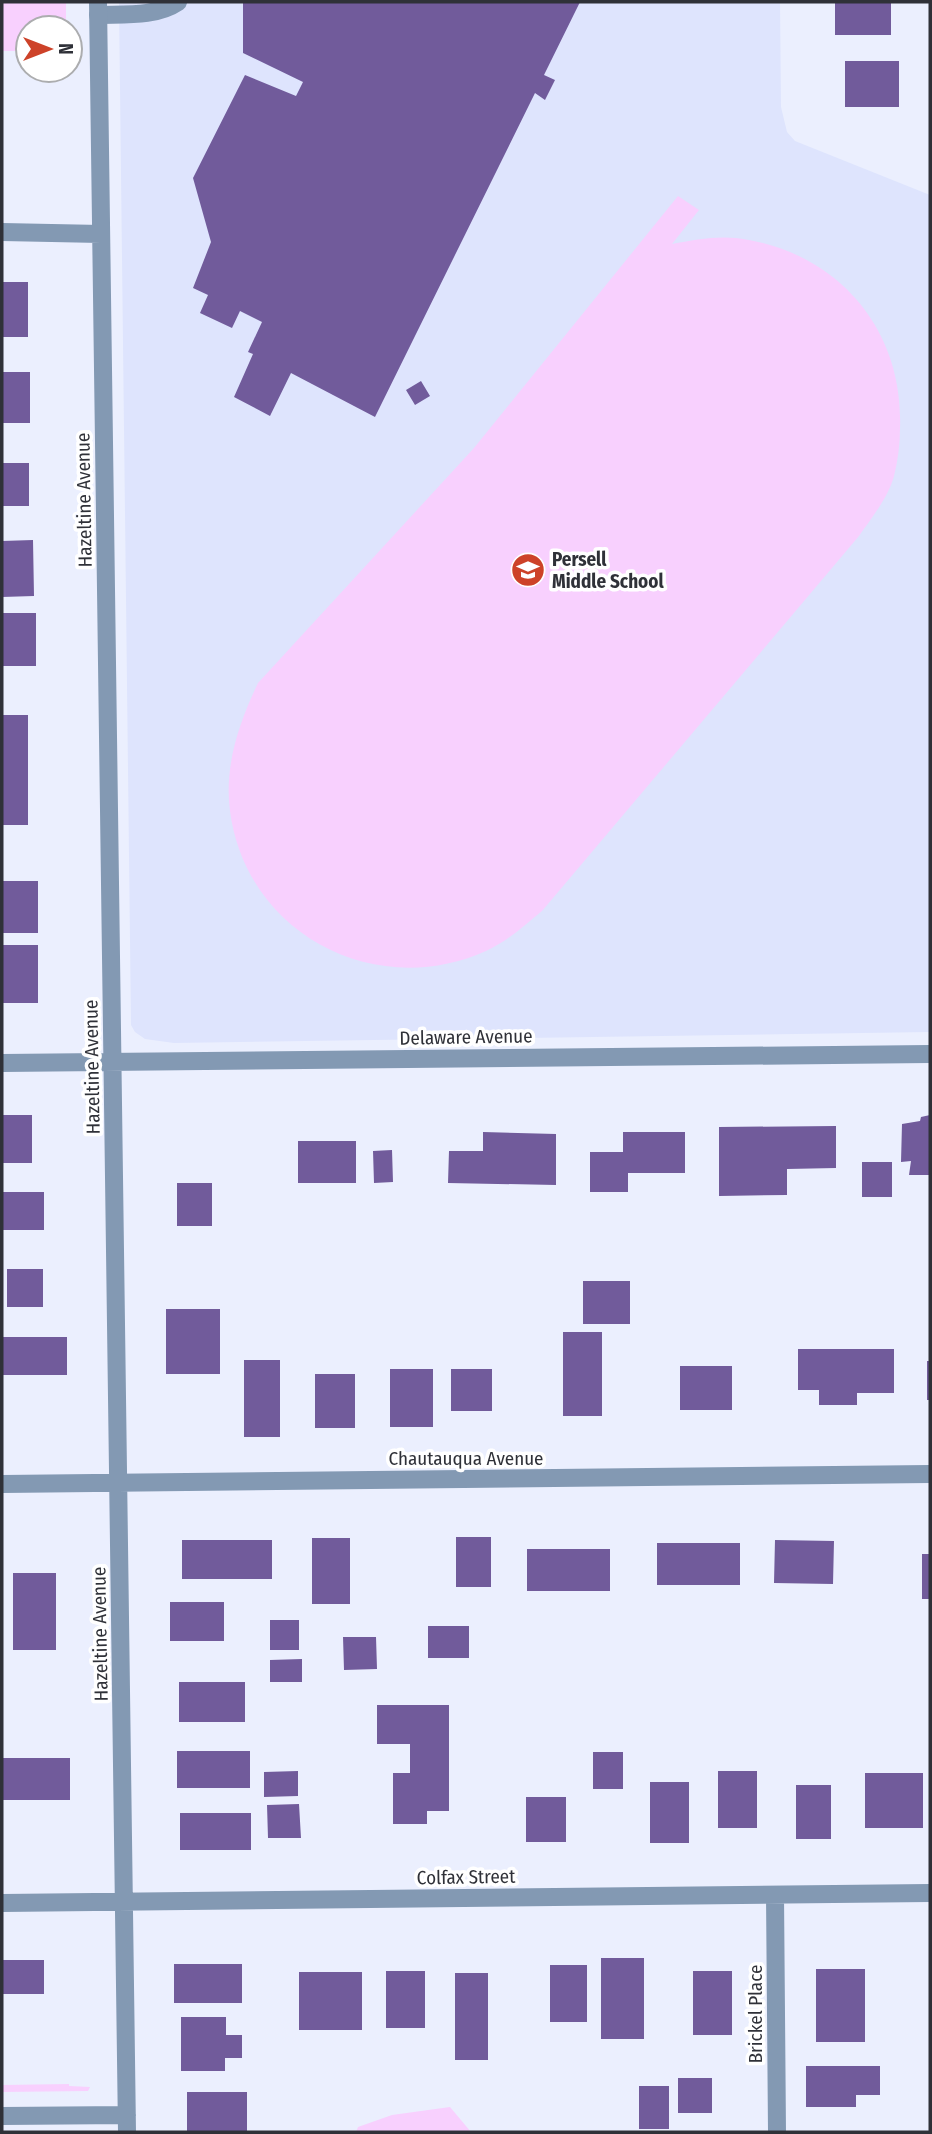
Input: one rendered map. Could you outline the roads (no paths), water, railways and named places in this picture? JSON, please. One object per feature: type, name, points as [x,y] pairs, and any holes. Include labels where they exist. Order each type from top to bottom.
[{"type":"street","points":[[98,9],[151,12],[164,10],[178,2]]},
{"type":"street","name":"Hazeltine Avenue","points":[[98,9],[127,2124]]},
{"type":"street","points":[[2,232],[101,234]]},
{"type":"street","name":"Delaware Avenue","points":[[2,1063],[930,1054]]},
{"type":"street","name":"Chautauqua Avenue","points":[[2,1484],[930,1474]]},
{"type":"street","name":"Colfax Street","points":[[2,1903],[930,1893]]},
{"type":"street","name":"Brickel Place","points":[[775,1895],[777,2132]]},
{"type":"street","points":[[2,2116],[127,2124]]},
{"type":"place","name":"Persell Middle School","points":[[528,570]]}]
